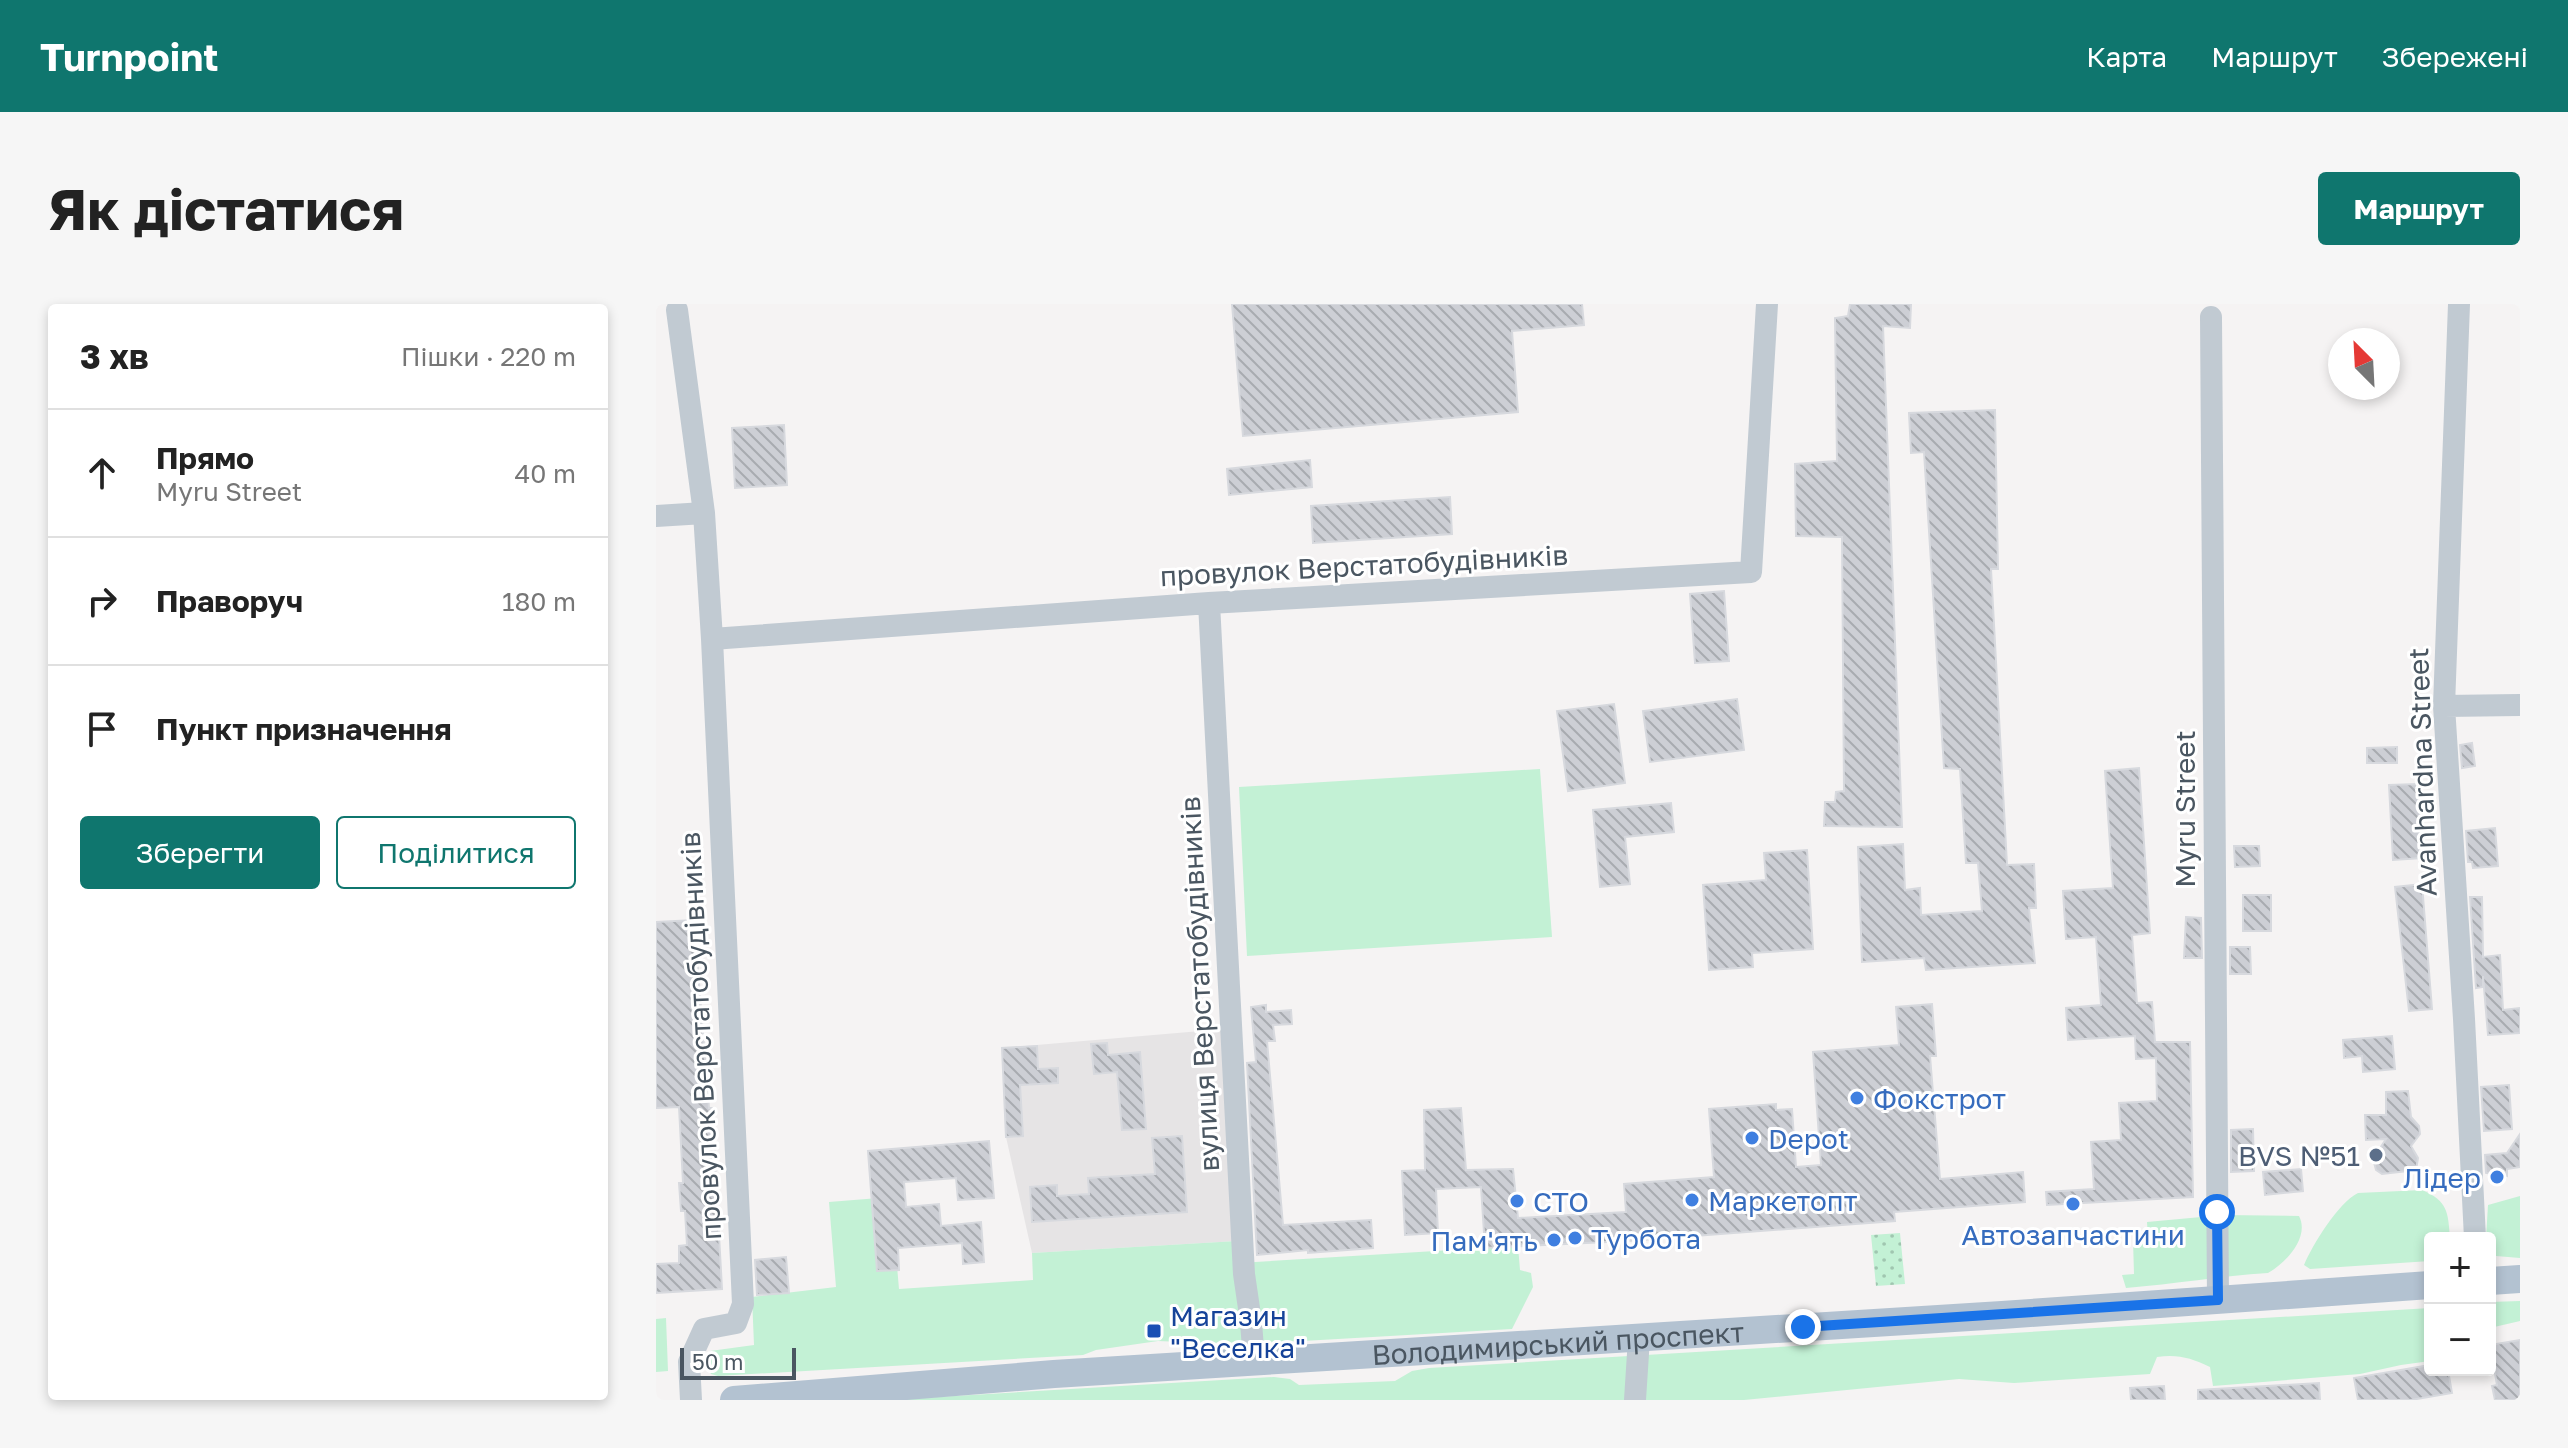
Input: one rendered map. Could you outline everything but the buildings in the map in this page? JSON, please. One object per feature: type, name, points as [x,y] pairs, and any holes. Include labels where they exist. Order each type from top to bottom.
[{"type":"main road","points":[[2496,1281],[2520,1279]]},
{"type":"main road","name":"Володимирський проспект","points":[[734,1400],[968,1380],[2424,1285]]},
{"type":"street","name":"провулок Верстатобудівників","points":[[712,639],[1209,603],[1751,572],[1767,304]]},
{"type":"street","name":"Avanhardna Street","points":[[2459,304],[2444,706],[2475,1232]]},
{"type":"street","name":"провулок Верстатобудівників","points":[[677,310],[704,513],[743,1304],[736,1323],[704,1329],[689,1362],[691,1400]]},
{"type":"street","name":"Myru Street","points":[[2211,317],[2218,1300]]},
{"type":"street","points":[[656,516],[704,513]]},
{"type":"street","name":"вулиця Верстатобудівників","points":[[1209,603],[1244,1274],[1254,1362]]},
{"type":"street","points":[[2444,706],[2520,705]]},
{"type":"street","points":[[1635,1400],[1639,1338]]},
{"type":"shaded area","points":[[1224,1029],[1237,1241],[1032,1253],[1006,1137],[1002,1048]]},
{"type":"green space","points":[[1540,769],[1552,937],[1247,956],[1239,787]]},
{"type":"green space","points":[[2422,1190],[2442,1203],[2449,1232],[2424,1232],[2424,1261],[2310,1269],[2304,1265],[2334,1215],[2358,1193]]},
{"type":"green space","points":[[2520,1196],[2520,1258],[2496,1256],[2496,1232],[2486,1232],[2488,1205]]},
{"type":"green space","points":[[891,1197],[899,1289],[1033,1280],[1032,1253],[1237,1241],[1239,1263],[1518,1246],[1520,1270],[1531,1273],[1533,1287],[1512,1329],[1303,1341],[1158,1341],[1096,1350],[1083,1355],[711,1374],[704,1362],[710,1351],[754,1345],[752,1297],[836,1287],[829,1202]]},
{"type":"green space","points":[[2223,1215],[2299,1216],[2302,1224],[2299,1241],[2289,1256],[2268,1273],[2126,1288],[2122,1275],[2134,1274],[2133,1240],[2148,1238],[2147,1222]]},
{"type":"green space","points":[[1900,1233],[1905,1284],[1876,1286],[1871,1235]]},
{"type":"green space","points":[[2520,1301],[2520,1321],[2496,1327],[2496,1302]]},
{"type":"green space","points":[[2424,1308],[2424,1362],[2360,1374],[2213,1386],[2210,1367],[2171,1356],[2157,1357],[2150,1374],[2014,1383],[1959,1379],[1744,1400],[886,1400],[1274,1377],[1290,1379],[1299,1385],[1395,1381],[1412,1371]]},
{"type":"green space","points":[[666,1318],[668,1371],[656,1372],[656,1319]]},
{"type":"place","name":"Фокстрот","points":[[1857,1098]]},
{"type":"place","name":"Depot","points":[[1752,1138]]},
{"type":"place","name":"BVS №51","points":[[2376,1155]]},
{"type":"place","name":"Лідер","points":[[2497,1177]]},
{"type":"place","name":"Маркетопт","points":[[1692,1200]]},
{"type":"place","name":"СТО","points":[[1517,1201]]},
{"type":"place","name":"Автозапчастини","points":[[2073,1204]]},
{"type":"place","name":"Турбота","points":[[1575,1238]]},
{"type":"place","name":"Пам'ять","points":[[1554,1240]]},
{"type":"place","name":"Магазин \"Веселка\"","points":[[1154,1331]]},
{"type":"route","points":[[1803,1327],[2218,1300],[2217,1212]]}]
